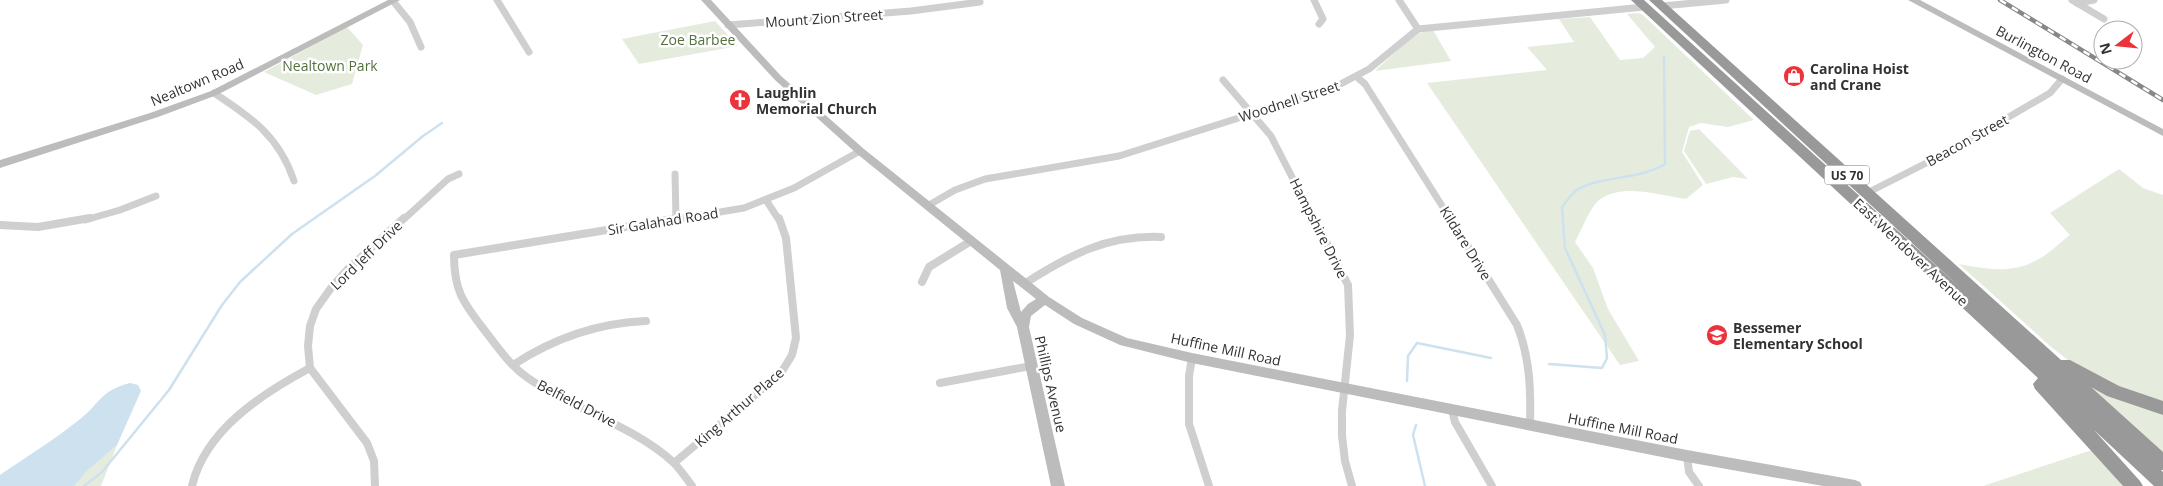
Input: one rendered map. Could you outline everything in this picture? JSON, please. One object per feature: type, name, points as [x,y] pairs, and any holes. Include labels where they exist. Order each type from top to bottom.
[{"type":"highway","name":"East Wendover Avenue","points":[[1649,3],[1867,193],[2163,463]]},
{"type":"highway","name":"East Wendover Avenue","points":[[1649,3],[1962,298],[2163,483]]},
{"type":"highway","points":[[1962,298],[2134,486]]},
{"type":"highway","points":[[2039,350],[2113,391],[2163,408]]},
{"type":"main road","name":"Huffine Mill Road","points":[[706,0],[778,78],[860,151],[1045,300],[1078,321],[1124,342],[1192,358],[1345,389],[1687,456],[1855,486]]},
{"type":"main road","name":"Burlington Road","points":[[1913,0],[2163,133]]},
{"type":"main road","name":"Nealtown Road","points":[[0,164],[154,115],[214,93],[394,1]]},
{"type":"main road","points":[[1005,268],[1013,308],[1022,328]]},
{"type":"main road","name":"Phillips Avenue","points":[[1045,300],[1026,311],[1022,328],[1058,486]]},
{"type":"street","points":[[497,0],[529,52]]},
{"type":"street","points":[[1314,0],[1322,19],[1319,24]]},
{"type":"street","points":[[1398,0],[1418,29],[1649,3],[1726,0]]},
{"type":"street","points":[[2075,2],[2094,0]]},
{"type":"street","points":[[394,1],[410,22],[421,47]]},
{"type":"street","name":"Mount Zion Street","points":[[728,25],[911,11],[979,1]]},
{"type":"street","points":[[2075,2],[2104,18]]},
{"type":"street","name":"Woodnell Street","points":[[929,205],[955,190],[985,179],[1119,156],[1333,88],[1369,69],[1418,29]]},
{"type":"street","name":"Kildare Drive","points":[[1357,77],[1365,84],[1517,325],[1528,353],[1530,370],[1530,425]]},
{"type":"street","name":"Beacon Street","points":[[1867,193],[1960,146],[2050,93],[2062,79]]},
{"type":"street","name":"Hampshire Drive","points":[[1223,80],[1271,136],[1348,285],[1352,306],[1345,389],[1341,412],[1341,439],[1346,472],[1352,486]]},
{"type":"street","points":[[214,93],[250,117],[269,133],[282,149],[294,181]]},
{"type":"street","name":"Sir Galahad Road","points":[[454,255],[744,208],[794,188],[860,151]]},
{"type":"street","name":"Lord Jeff Drive","points":[[310,368],[308,346],[310,326],[316,309],[331,288],[348,269],[448,179],[459,174]]},
{"type":"street","points":[[675,174],[676,219]]},
{"type":"street","points":[[0,225],[18,227],[61,223],[109,213],[156,196]]},
{"type":"street","name":"King Arthur Place","points":[[674,463],[781,373],[792,355],[796,338],[786,238],[778,219],[766,200]]},
{"type":"street","points":[[1024,284],[1076,253],[1105,241],[1141,235],[1160,237]]},
{"type":"street","points":[[922,282],[929,267],[971,241]]},
{"type":"street","name":"Belfield Drive","points":[[454,255],[454,276],[457,294],[513,364],[542,387],[621,426],[674,463],[692,486]]},
{"type":"street","points":[[513,364],[535,349],[556,339],[630,321],[646,321]]},
{"type":"street","points":[[1192,358],[1189,376],[1189,424],[1209,486]]},
{"type":"street","points":[[940,383],[1031,366]]},
{"type":"street","points":[[192,486],[201,463],[227,426],[258,399],[310,368],[367,443],[374,461],[375,486]]},
{"type":"street","points":[[1452,410],[1455,422],[1492,486]]},
{"type":"street","points":[[1687,456],[1689,472],[1699,486]]},
{"type":"green space","points":[[1638,13],[1643,15],[1754,120],[1728,127],[1701,123],[1689,127],[1682,152],[1703,185],[1686,199],[1640,191],[1617,192],[1607,195],[1598,201],[1589,214],[1575,242],[1593,268],[1608,309],[1639,361],[1620,365],[1427,83],[1547,70],[1527,47],[1574,42],[1559,19],[1590,17],[1620,60],[1643,58],[1655,47],[1627,14]]},
{"type":"green space","name":"Zoe Barbee","points":[[715,21],[738,46],[639,64],[622,39]]},
{"type":"green space","name":"Nealtown Park","points":[[347,27],[363,45],[352,84],[316,95],[264,72]]},
{"type":"green space","points":[[1433,30],[1451,61],[1375,71],[1415,34]]},
{"type":"green space","points":[[1699,129],[1748,179],[1733,177],[1706,184],[1684,151],[1690,131]]},
{"type":"green space","points":[[2119,169],[2143,188],[2163,195],[2163,403],[2129,393],[2074,365],[2050,346],[1959,264],[1988,269],[2007,269],[2026,265],[2040,258],[2070,235],[2050,213]]},
{"type":"green space","points":[[2080,378],[2163,412],[2163,455]]},
{"type":"green space","points":[[117,445],[101,486],[74,486],[86,472]]},
{"type":"green space","points":[[2092,450],[2123,486],[1983,486]]},
{"type":"water","points":[[130,383],[138,385],[141,391],[117,445],[86,472],[74,486],[0,486],[0,475],[69,427],[86,414],[106,394]]},
{"type":"waterway","points":[[1549,364],[1602,368],[1607,358],[1605,335],[1565,248],[1562,207],[1578,189],[1599,181],[1644,173],[1665,164],[1664,57]]},
{"type":"waterway","points":[[84,486],[102,472],[169,390],[222,305],[240,282],[292,234],[375,176],[423,136],[442,123]]},
{"type":"waterway","points":[[1407,381],[1408,356],[1417,343],[1491,358]]},
{"type":"waterway","points":[[1416,425],[1413,435],[1425,486]]},
{"type":"railway","points":[[2000,0],[2163,100]]},
{"type":"place","name":"Carolina Hoist and Crane","points":[[1794,76]]},
{"type":"place","name":"Laughlin Memorial Church","points":[[740,100]]},
{"type":"place","name":"Bessemer Elementary School","points":[[1717,335]]}]
